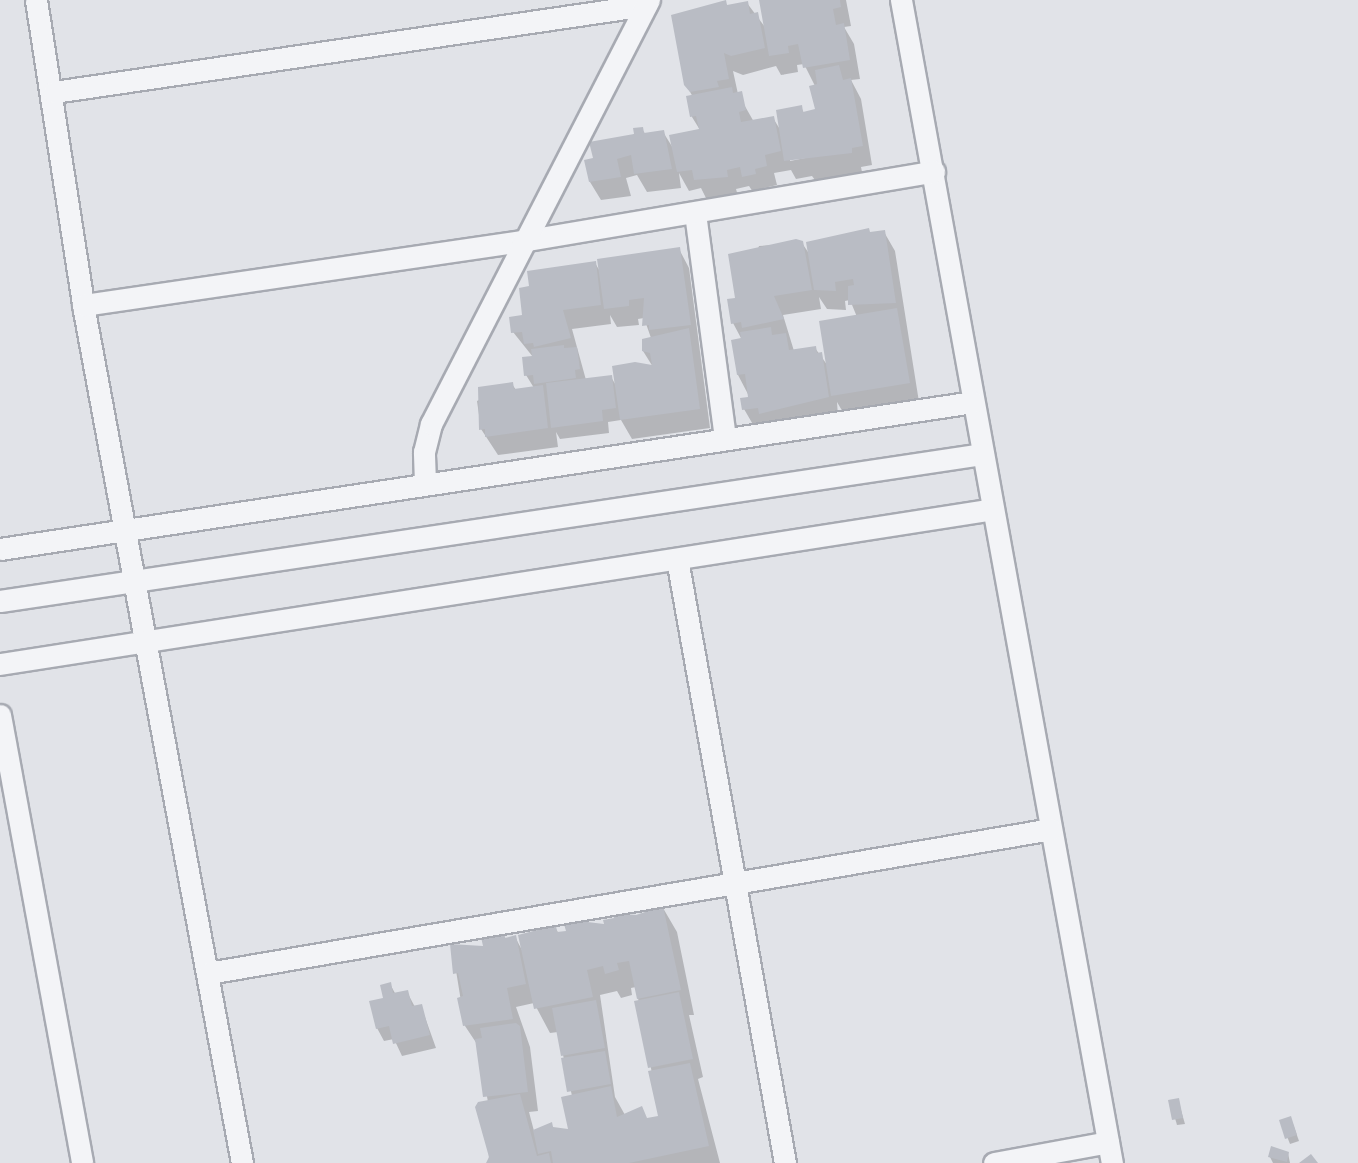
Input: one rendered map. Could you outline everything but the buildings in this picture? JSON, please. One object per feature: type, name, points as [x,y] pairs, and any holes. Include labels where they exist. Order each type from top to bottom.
[{"type":"street","points":[[36,0],[54,92],[83,305],[128,528],[242,1163]]},
{"type":"street","points":[[901,0],[1110,1153],[994,1163]]},
{"type":"street","points":[[54,92],[647,2]]},
{"type":"street","points":[[425,483],[424,452],[431,424],[522,241],[647,2]]},
{"type":"street","points":[[83,305],[522,241],[934,171]]},
{"type":"street","points":[[695,213],[725,439]]},
{"type":"street","points":[[0,548],[973,402]]},
{"type":"street","points":[[0,601],[982,454]]},
{"type":"street","points":[[0,664],[993,509]]},
{"type":"street","points":[[677,559],[785,1163]]},
{"type":"street","points":[[0,715],[82,1163]]},
{"type":"street","points":[[208,973],[1051,829]]}]
